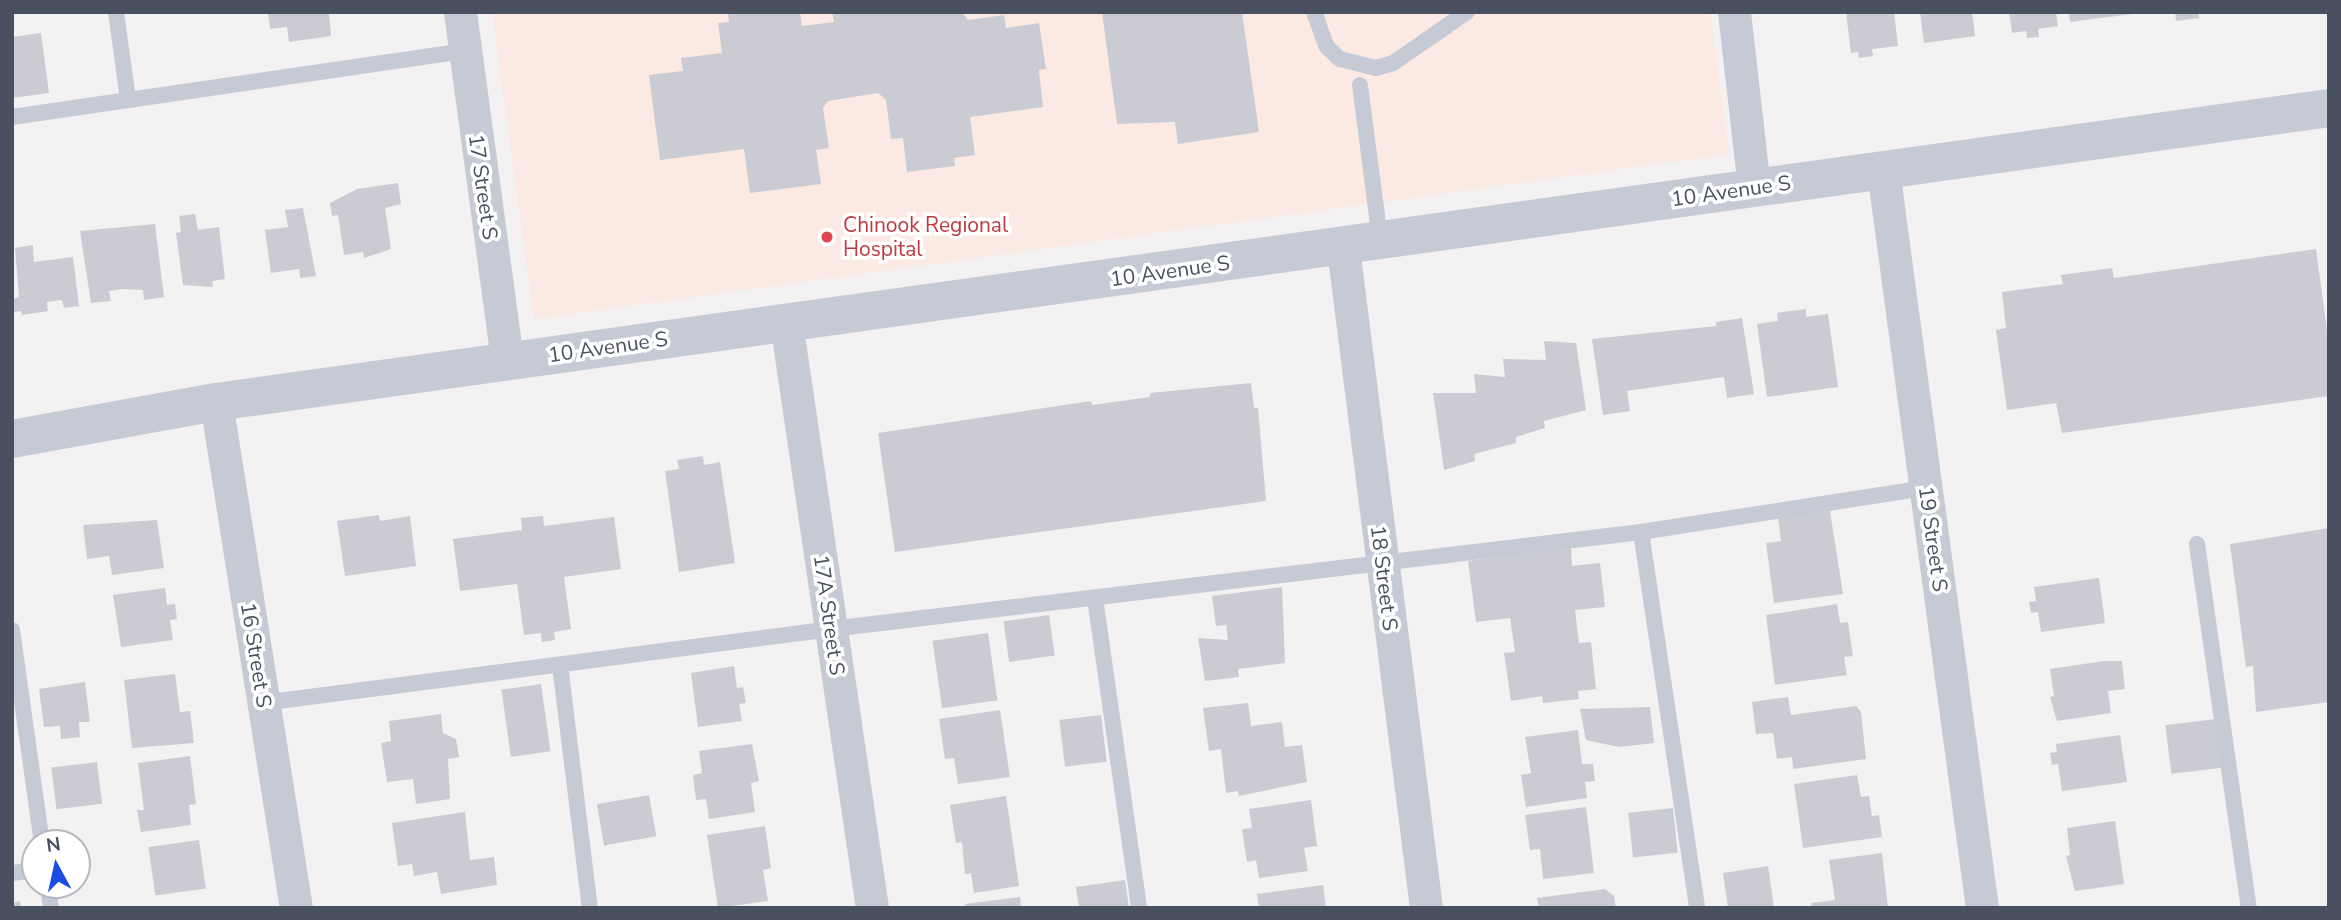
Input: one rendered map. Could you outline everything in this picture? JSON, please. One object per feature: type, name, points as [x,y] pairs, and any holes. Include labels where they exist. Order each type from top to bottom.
[{"type":"street","name":"17 Street S","points":[[460,12],[507,361]]},
{"type":"street","points":[[1734,12],[1754,188]]},
{"type":"street","name":"10 Avenue S","points":[[12,439],[216,402],[1343,248],[2329,108]]},
{"type":"street","name":"19 Street S","points":[[1883,170],[1982,908]]},
{"type":"street","name":"18 Street S","points":[[1343,248],[1426,908]]},
{"type":"street","name":"17A Street S","points":[[786,322],[873,908]]},
{"type":"street","name":"16 Street S","points":[[216,402],[296,908]]},
{"type":"lane","points":[[116,12],[128,100]]},
{"type":"lane","points":[[1314,12],[1318,32],[1334,53],[1357,66],[1376,68],[1393,63],[1467,12]]},
{"type":"lane","points":[[12,117],[465,51]]},
{"type":"lane","points":[[1360,85],[1380,242]]},
{"type":"lane","points":[[263,703],[831,629],[1641,532],[1926,488]]},
{"type":"lane","points":[[1641,532],[1698,908]]},
{"type":"lane","points":[[2197,544],[2249,908]]},
{"type":"lane","points":[[1095,598],[1139,908]]},
{"type":"lane","points":[[12,630],[40,829]]},
{"type":"lane","points":[[560,665],[590,908]]},
{"type":"shaded area","name":"Chinook Regional Hospital","points":[[492,12],[1710,12],[1729,154],[534,319]]},
{"type":"building","points":[[268,12],[329,12],[331,36],[289,42],[287,27],[270,29]]},
{"type":"building","points":[[728,12],[800,12],[802,26],[834,22],[832,12],[962,12],[968,20],[1004,15],[1006,28],[1039,23],[1046,69],[1039,70],[1043,107],[970,117],[975,155],[954,158],[955,166],[907,172],[903,138],[891,139],[886,100],[878,93],[828,101],[823,108],[829,148],[816,150],[821,184],[750,193],[744,149],[660,160],[649,75],[683,71],[681,58],[722,53],[718,23],[729,22]]},
{"type":"building","points":[[1102,12],[1242,12],[1259,132],[1178,144],[1175,122],[1117,124]]},
{"type":"building","points":[[1846,12],[1894,12],[1898,46],[1872,49],[1873,56],[1859,58],[1858,52],[1851,53]]},
{"type":"building","points":[[1920,12],[1972,12],[1975,36],[1924,43]]},
{"type":"building","points":[[2009,12],[2056,12],[2058,26],[2038,29],[2039,37],[2027,38],[2026,31],[2012,33]]},
{"type":"building","points":[[2069,12],[2132,12],[2132,14],[2070,22]]},
{"type":"building","points":[[2175,12],[2198,12],[2199,18],[2176,21]]},
{"type":"building","points":[[41,33],[49,93],[12,98],[12,37]]},
{"type":"building","points":[[398,183],[401,204],[385,208],[391,249],[364,258],[363,252],[344,255],[338,215],[332,216],[330,203],[357,189]]},
{"type":"building","points":[[303,208],[316,276],[300,278],[299,269],[271,273],[265,230],[288,227],[285,210]]},
{"type":"building","points":[[195,214],[198,230],[219,227],[225,279],[212,281],[213,287],[183,285],[176,233],[181,232],[179,216]]},
{"type":"building","points":[[155,224],[164,297],[144,300],[143,290],[122,289],[109,291],[111,301],[91,303],[80,231]]},
{"type":"building","points":[[33,245],[34,262],[73,257],[79,306],[64,308],[62,300],[47,302],[48,311],[22,315],[21,311],[13,312],[12,299],[19,297],[15,248]]},
{"type":"building","points":[[2316,249],[2329,345],[2329,396],[2062,433],[2056,403],[2007,410],[1996,330],[2006,328],[2002,292],[2063,284],[2061,275],[2112,268],[2114,278]]},
{"type":"building","points":[[1806,309],[1806,317],[1828,314],[1838,387],[1767,397],[1757,324],[1778,321],[1777,313]]},
{"type":"building","points":[[1742,318],[1754,394],[1727,398],[1724,377],[1627,391],[1630,411],[1603,415],[1592,339],[1716,326],[1716,322]]},
{"type":"building","points":[[1544,341],[1576,343],[1586,410],[1544,421],[1545,428],[1516,437],[1516,443],[1474,454],[1475,461],[1444,470],[1433,393],[1476,393],[1474,374],[1505,377],[1503,359],[1546,360]]},
{"type":"building","points":[[1251,383],[1254,408],[1258,408],[1266,501],[895,552],[878,433],[1091,401],[1092,405],[1150,397],[1150,393]]},
{"type":"building","points":[[703,456],[704,465],[720,462],[735,563],[679,572],[665,471],[679,469],[677,460]]},
{"type":"building","points":[[1830,511],[1843,594],[1774,603],[1766,543],[1781,541],[1778,517]]},
{"type":"building","points":[[379,515],[380,521],[410,516],[416,566],[345,576],[337,521]]},
{"type":"building","points":[[543,516],[544,526],[614,517],[621,569],[564,577],[571,629],[554,632],[555,640],[542,642],[541,633],[524,635],[517,584],[460,591],[453,539],[522,530],[521,518]]},
{"type":"building","points":[[157,520],[164,568],[112,575],[109,556],[87,559],[83,525]]},
{"type":"building","points":[[2329,528],[2329,702],[2256,712],[2253,666],[2246,667],[2230,544]]},
{"type":"building","points":[[1571,547],[1572,566],[1600,563],[1605,607],[1575,610],[1579,643],[1591,642],[1596,689],[1578,691],[1579,699],[1543,703],[1542,696],[1511,701],[1504,653],[1515,652],[1510,618],[1476,622],[1468,561]]},
{"type":"building","points":[[2099,578],[2105,623],[2041,632],[2038,612],[2031,613],[2029,602],[2036,601],[2034,587]]},
{"type":"building","points":[[1282,587],[1285,663],[1238,669],[1239,677],[1205,681],[1198,638],[1228,640],[1226,625],[1216,626],[1212,596]]},
{"type":"building","points":[[165,588],[167,605],[175,604],[177,619],[170,620],[173,640],[121,647],[113,595]]},
{"type":"building","points":[[1837,604],[1840,623],[1848,622],[1853,656],[1844,657],[1847,675],[1775,685],[1766,615]]},
{"type":"building","points":[[1049,615],[1055,656],[1009,662],[1003,621]]},
{"type":"building","points":[[988,633],[997,700],[942,708],[933,641]]},
{"type":"building","points":[[2122,661],[2125,689],[2108,691],[2111,713],[2057,721],[2050,697],[2054,696],[2050,669]]},
{"type":"building","points":[[734,666],[737,688],[743,687],[746,703],[739,704],[742,721],[698,727],[691,673]]},
{"type":"building","points":[[175,674],[180,712],[190,711],[194,743],[132,748],[124,680]]},
{"type":"building","points":[[85,682],[90,722],[79,722],[80,737],[61,739],[60,726],[44,727],[39,689]]},
{"type":"building","points":[[541,684],[550,751],[511,757],[501,690]]},
{"type":"building","points":[[1788,697],[1791,715],[1856,706],[1861,712],[1866,759],[1793,769],[1792,757],[1777,759],[1773,733],[1756,734],[1752,702]]},
{"type":"building","points":[[1248,703],[1251,726],[1282,722],[1285,747],[1302,745],[1307,782],[1239,796],[1238,791],[1226,793],[1221,749],[1209,751],[1203,708]]},
{"type":"building","points":[[1650,707],[1654,743],[1619,747],[1586,740],[1580,709]]},
{"type":"building","points":[[1000,710],[1010,777],[958,784],[954,758],[945,759],[939,719]]},
{"type":"building","points":[[441,714],[443,733],[456,739],[459,757],[448,759],[450,799],[416,804],[413,779],[387,782],[381,743],[391,741],[389,721]]},
{"type":"building","points":[[1101,715],[1107,762],[1065,767],[1059,720]]},
{"type":"building","points":[[2216,719],[2222,768],[2171,774],[2165,725]]},
{"type":"building","points":[[1578,730],[1582,764],[1593,764],[1595,781],[1585,782],[1587,798],[1526,807],[1521,775],[1531,773],[1525,737]]},
{"type":"building","points":[[2120,735],[2127,782],[2062,791],[2058,764],[2052,765],[2050,753],[2057,752],[2056,744]]},
{"type":"building","points":[[752,744],[759,781],[751,783],[755,812],[709,819],[706,799],[696,800],[693,775],[702,773],[699,751]]},
{"type":"building","points":[[190,756],[196,804],[189,805],[191,825],[141,832],[137,810],[144,810],[138,763]]},
{"type":"building","points":[[97,762],[102,804],[56,809],[51,768]]},
{"type":"building","points":[[1857,775],[1861,797],[1869,796],[1872,816],[1879,815],[1882,837],[1803,848],[1794,784]]},
{"type":"building","points":[[649,795],[656,836],[604,846],[597,804]]},
{"type":"building","points":[[1006,796],[1019,886],[974,893],[971,873],[965,874],[962,842],[956,843],[950,805]]},
{"type":"building","points":[[1311,800],[1317,846],[1304,848],[1308,871],[1259,878],[1256,860],[1247,862],[1242,829],[1252,828],[1249,809]]},
{"type":"building","points":[[1586,807],[1594,873],[1543,879],[1540,849],[1530,850],[1525,815]]},
{"type":"building","points":[[1673,808],[1678,853],[1633,857],[1628,813]]},
{"type":"building","points":[[465,812],[470,860],[494,857],[497,885],[441,894],[437,872],[414,876],[412,864],[398,866],[392,823]]},
{"type":"building","points":[[2115,821],[2124,884],[2075,891],[2066,856],[2070,855],[2067,828]]},
{"type":"building","points":[[765,826],[771,868],[763,870],[768,901],[718,908],[707,835]]},
{"type":"building","points":[[199,840],[206,889],[155,896],[148,847]]},
{"type":"building","points":[[1882,853],[1888,908],[1812,908],[1811,903],[1835,900],[1829,860]]},
{"type":"building","points":[[1768,866],[1774,908],[1728,908],[1723,873]]},
{"type":"building","points":[[1125,880],[1129,908],[1079,908],[1076,887]]},
{"type":"building","points":[[1323,885],[1326,908],[1259,908],[1257,894]]},
{"type":"building","points":[[1605,889],[1614,896],[1616,908],[1539,908],[1537,898]]},
{"type":"building","points":[[1020,897],[1021,908],[965,908],[965,904]]},
{"type":"building","points":[[20,901],[21,908],[12,908],[12,903]]},
{"type":"place","name":"Chinook Regional Hospital","points":[[827,237]]}]
